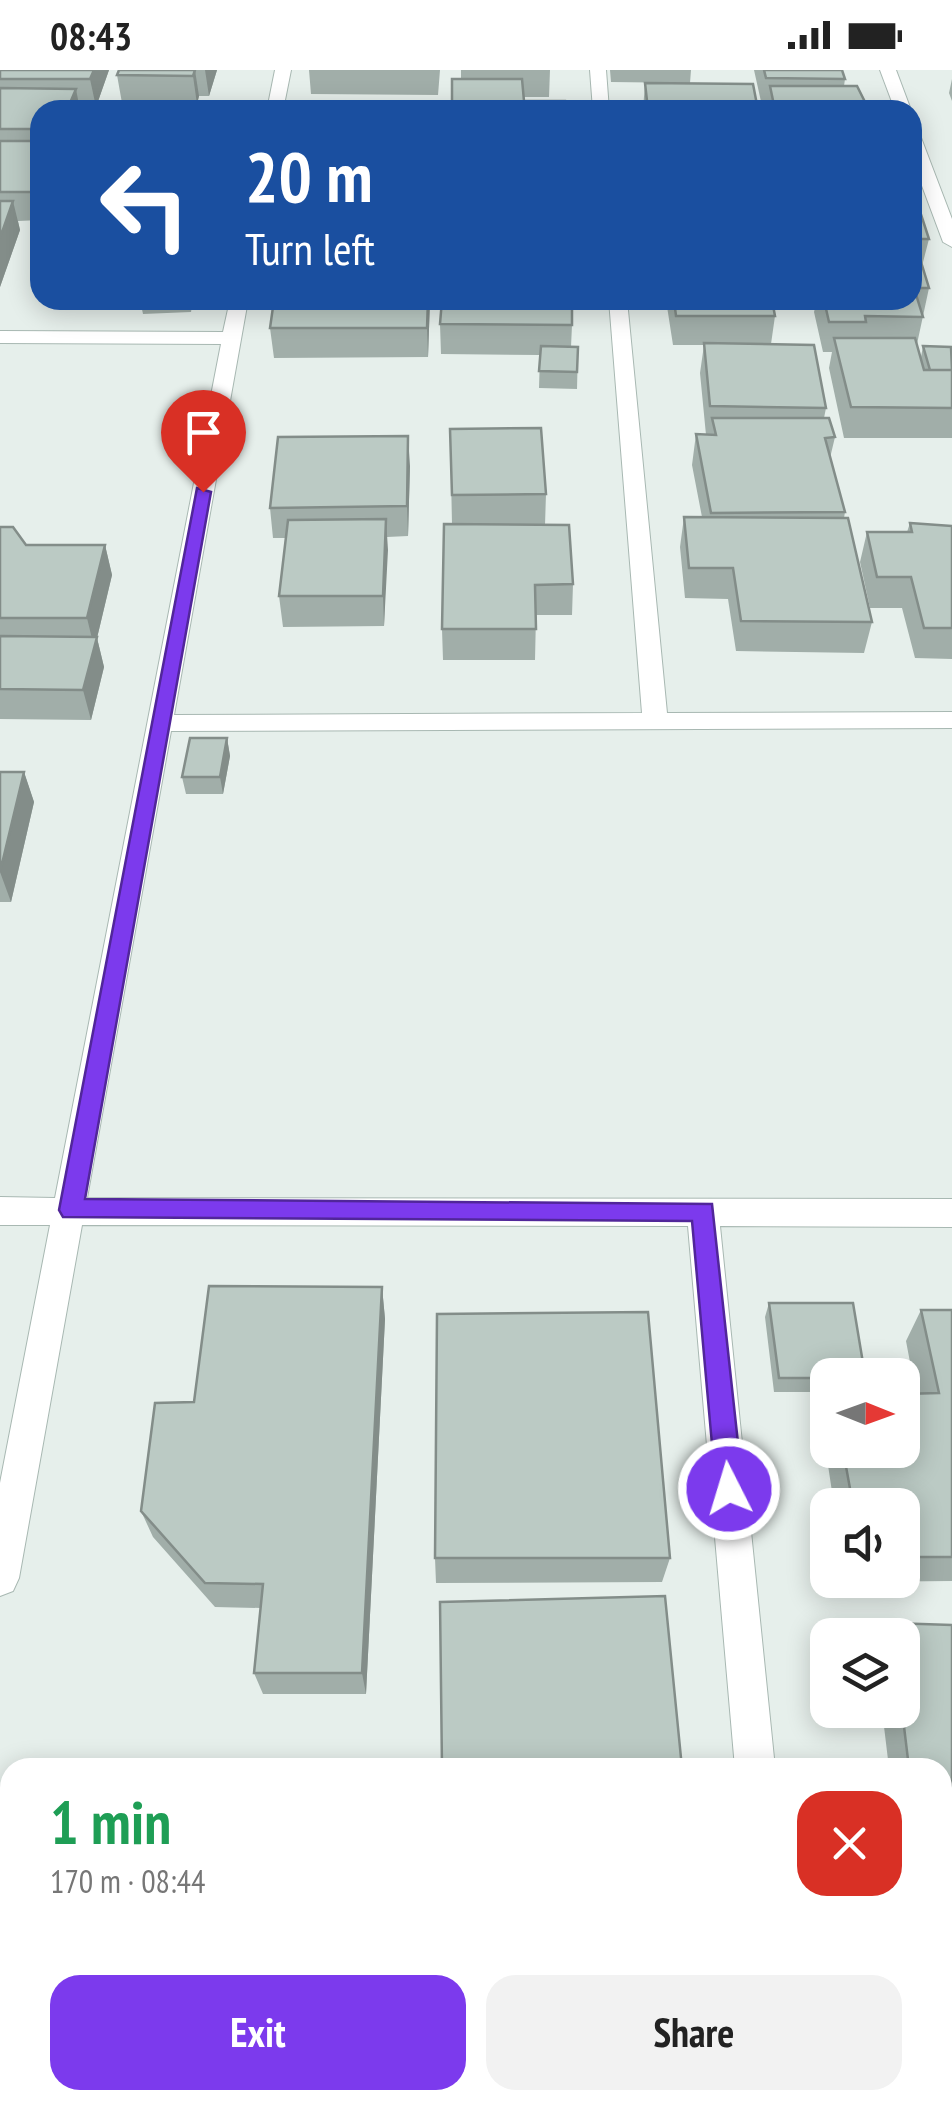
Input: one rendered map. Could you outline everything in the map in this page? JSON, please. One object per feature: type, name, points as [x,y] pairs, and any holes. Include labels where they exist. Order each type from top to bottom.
[{"type":"street","points":[[277,100],[282,70]]},
{"type":"street","points":[[598,70],[600,100]]},
{"type":"street","points":[[888,70],[899,100]]},
{"type":"street","points":[[922,162],[952,242]]},
{"type":"street","points":[[0,1578],[236,310]]},
{"type":"street","points":[[619,310],[656,722]]},
{"type":"street","points":[[0,337],[231,338]]},
{"type":"street","points":[[161,722],[952,720]]},
{"type":"street","points":[[0,1211],[952,1213]]},
{"type":"street","points":[[703,1211],[754,1758]]},
{"type":"building","points":[[0,70],[94,70],[90,79],[0,79]]},
{"type":"building","points":[[119,70],[195,70],[193,76],[117,75]]},
{"type":"building","points":[[764,70],[842,70],[845,79],[766,78]]},
{"type":"building","points":[[452,79],[522,79],[524,100],[452,100]]},
{"type":"building","points":[[645,83],[753,84],[756,100],[647,100]]},
{"type":"building","points":[[770,86],[857,86],[864,100],[773,100]]},
{"type":"building","points":[[0,88],[76,89],[71,100],[30,100],[30,129],[0,129]]},
{"type":"building","points":[[0,141],[30,141],[30,192],[0,192]]},
{"type":"building","points":[[0,201],[13,201],[0,238]]},
{"type":"building","points":[[922,218],[929,239],[922,239]]},
{"type":"building","points":[[922,265],[929,288],[922,288]]},
{"type":"building","points":[[273,310],[428,310],[427,328],[270,328]]},
{"type":"building","points":[[441,310],[572,310],[572,325],[440,324]]},
{"type":"building","points":[[675,310],[774,310],[775,316],[676,316]]},
{"type":"building","points":[[826,310],[921,310],[923,317],[865,316],[866,322],[829,322]]},
{"type":"building","points":[[834,338],[915,338],[924,370],[952,370],[952,408],[851,407]]},
{"type":"building","points":[[704,343],[814,345],[826,408],[710,406]]},
{"type":"building","points":[[541,346],[578,347],[577,372],[539,371]]},
{"type":"building","points":[[923,346],[951,347],[952,370],[930,370]]},
{"type":"building","points":[[712,418],[829,418],[835,437],[825,438],[845,512],[711,513],[696,434],[716,435]]},
{"type":"building","points":[[541,428],[546,494],[452,495],[450,429]]},
{"type":"building","points":[[408,436],[407,506],[270,508],[278,437]]},
{"type":"building","points":[[684,517],[848,518],[872,622],[741,621],[733,568],[689,568]]},
{"type":"building","points":[[386,519],[383,596],[279,596],[288,520]]},
{"type":"building","points":[[910,523],[952,526],[952,628],[924,628],[911,577],[877,577],[867,532],[912,532]]},
{"type":"building","points":[[444,524],[569,525],[573,584],[535,585],[536,629],[442,629]]},
{"type":"building","points":[[0,527],[13,527],[26,545],[105,545],[87,618],[0,618]]},
{"type":"building","points":[[0,636],[97,637],[83,690],[0,689]]},
{"type":"building","points":[[190,738],[227,738],[220,777],[182,777]]},
{"type":"building","points":[[0,772],[24,772],[0,872]]},
{"type":"building","points":[[209,1286],[382,1287],[362,1673],[254,1673],[263,1584],[205,1583],[141,1511],[155,1403],[194,1402]]},
{"type":"building","points":[[769,1303],[853,1303],[862,1358],[810,1358],[810,1378],[779,1378]]},
{"type":"building","points":[[921,1310],[952,1310],[952,1557],[920,1557],[920,1488],[850,1488],[846,1468],[920,1468],[920,1394],[939,1393]]},
{"type":"building","points":[[648,1312],[670,1558],[435,1558],[437,1314]]},
{"type":"building","points":[[665,1596],[681,1758],[442,1758],[440,1602]]},
{"type":"building","points":[[920,1624],[952,1625],[952,1758],[908,1758],[904,1728],[920,1728]]},
{"type":"route","points":[[203,492],[71,1210],[703,1211],[729,1489]]}]
